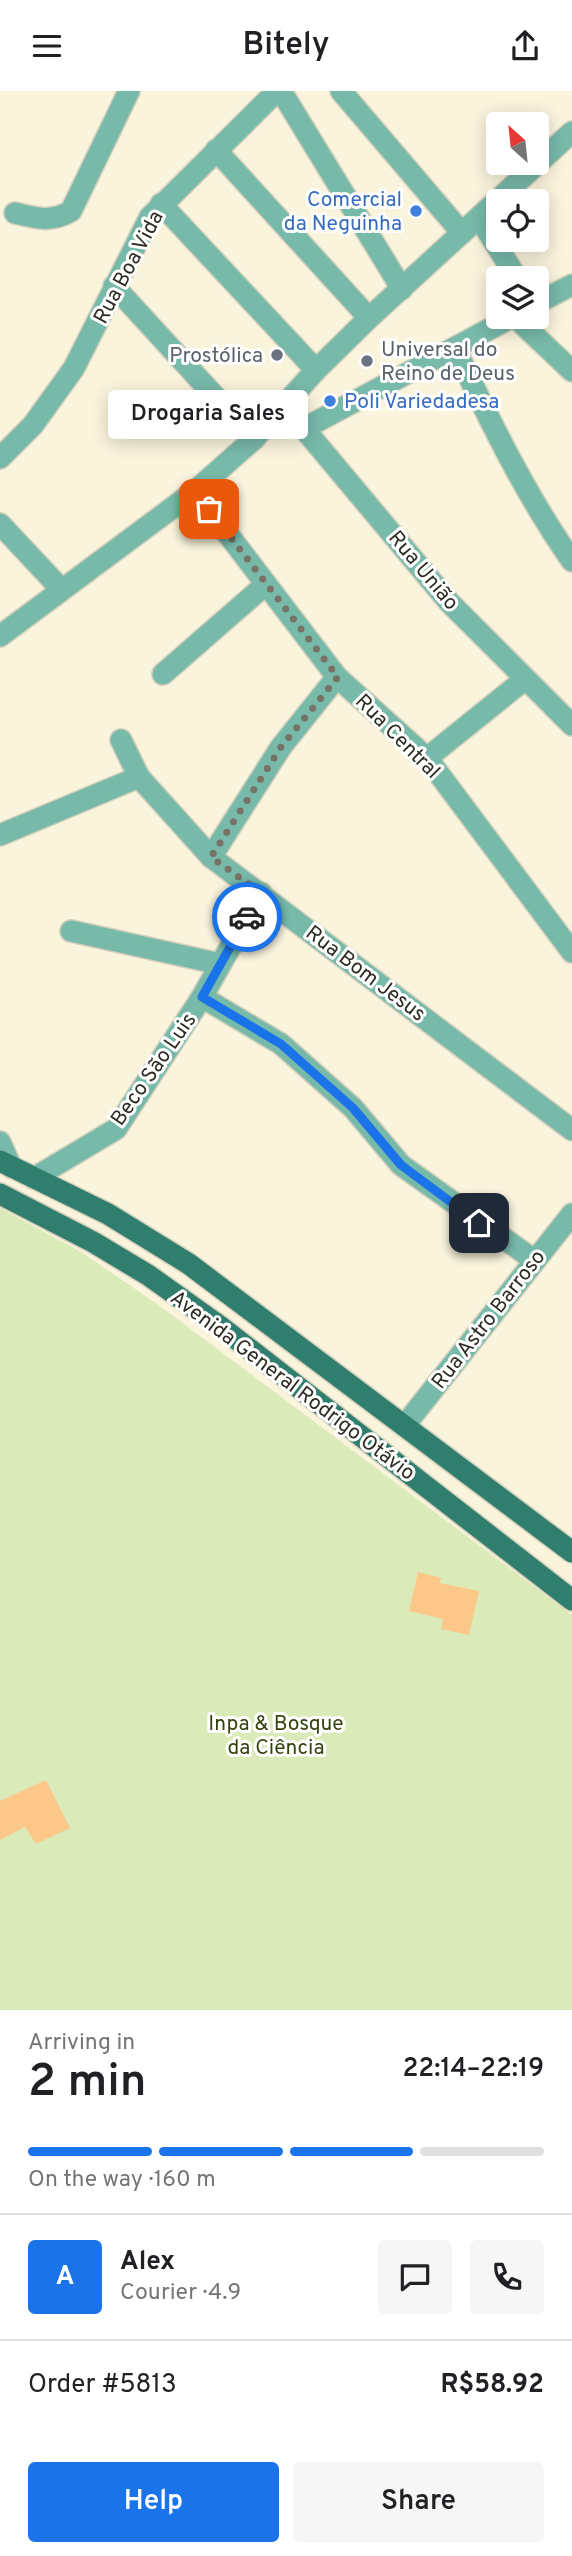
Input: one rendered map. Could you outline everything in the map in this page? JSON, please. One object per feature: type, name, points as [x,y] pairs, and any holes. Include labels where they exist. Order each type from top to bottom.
[{"type":"main road","name":"Avenida General Rodrigo Otávio","points":[[5,1164],[108,1214],[189,1264],[572,1552]]},
{"type":"main road","name":"Avenida General Rodrigo Otávio","points":[[0,1194],[93,1241],[148,1275],[231,1335],[572,1600]]},
{"type":"street","points":[[15,212],[47,220],[60,218],[71,211],[129,91]]},
{"type":"street","points":[[279,91],[402,289]]},
{"type":"street","name":"Rua Boa Vida","points":[[0,458],[14,446],[57,395],[90,339],[146,223],[161,204],[279,91]]},
{"type":"street","points":[[351,94],[462,233]]},
{"type":"street","points":[[0,636],[195,491],[254,439],[316,370],[369,318],[572,132]]},
{"type":"street","points":[[216,150],[369,318]]},
{"type":"street","points":[[161,204],[316,370]]},
{"type":"street","points":[[479,218],[509,266]]},
{"type":"street","points":[[549,297],[572,285]]},
{"type":"street","points":[[114,286],[254,439]]},
{"type":"street","points":[[305,428],[491,329]]},
{"type":"street","points":[[527,329],[572,371]]},
{"type":"street","points":[[454,348],[510,463],[572,561]]},
{"type":"street","name":"Rua União","points":[[285,406],[449,602],[524,680],[572,725]]},
{"type":"street","name":"Rua Central","points":[[195,491],[338,677],[427,758],[572,952]]},
{"type":"street","points":[[0,524],[61,589]]},
{"type":"street","points":[[163,674],[265,585]]},
{"type":"street","points":[[211,857],[281,747],[338,677]]},
{"type":"street","points":[[427,758],[524,680]]},
{"type":"street","name":"Rua Bom Jesus","points":[[121,740],[139,777],[211,857],[572,1130]]},
{"type":"street","points":[[0,835],[139,777]]},
{"type":"street","name":"Beco São Luis","points":[[34,1178],[116,1129],[202,997],[261,893]]},
{"type":"street","points":[[71,932],[220,964]]},
{"type":"street","points":[[202,997],[281,1044],[353,1108],[401,1165],[460,1210],[534,1259]]},
{"type":"street","points":[[0,1142],[5,1164]]},
{"type":"street","name":"Rua Astro Barroso","points":[[405,1425],[572,1214]]},
{"type":"green space","name":"Inpa & Bosque da Ciência","points":[[0,1208],[83,1253],[164,1309],[572,1615],[572,2010],[0,2010]]},
{"type":"building","points":[[418,1572],[441,1578],[440,1583],[479,1591],[469,1635],[441,1629],[443,1619],[409,1611]]},
{"type":"building","points":[[46,1780],[70,1828],[36,1844],[25,1827],[0,1840],[0,1801]]},
{"type":"way so far","points":[[209,509],[338,677],[281,747],[211,857],[261,893],[247,917]]},
{"type":"place","name":"Comercial da Neguinha","points":[[416,211]]},
{"type":"place","name":"Prostólica","points":[[277,355]]},
{"type":"place","name":"Universal do Reino de Deus","points":[[367,361]]},
{"type":"place","name":"Poli Variedadesa","points":[[330,401]]},
{"type":"place","name":"Drogaria Sales","points":[[209,509]]},
{"type":"route","points":[[247,917],[202,997],[281,1044],[353,1108],[401,1165],[479,1223]]}]
